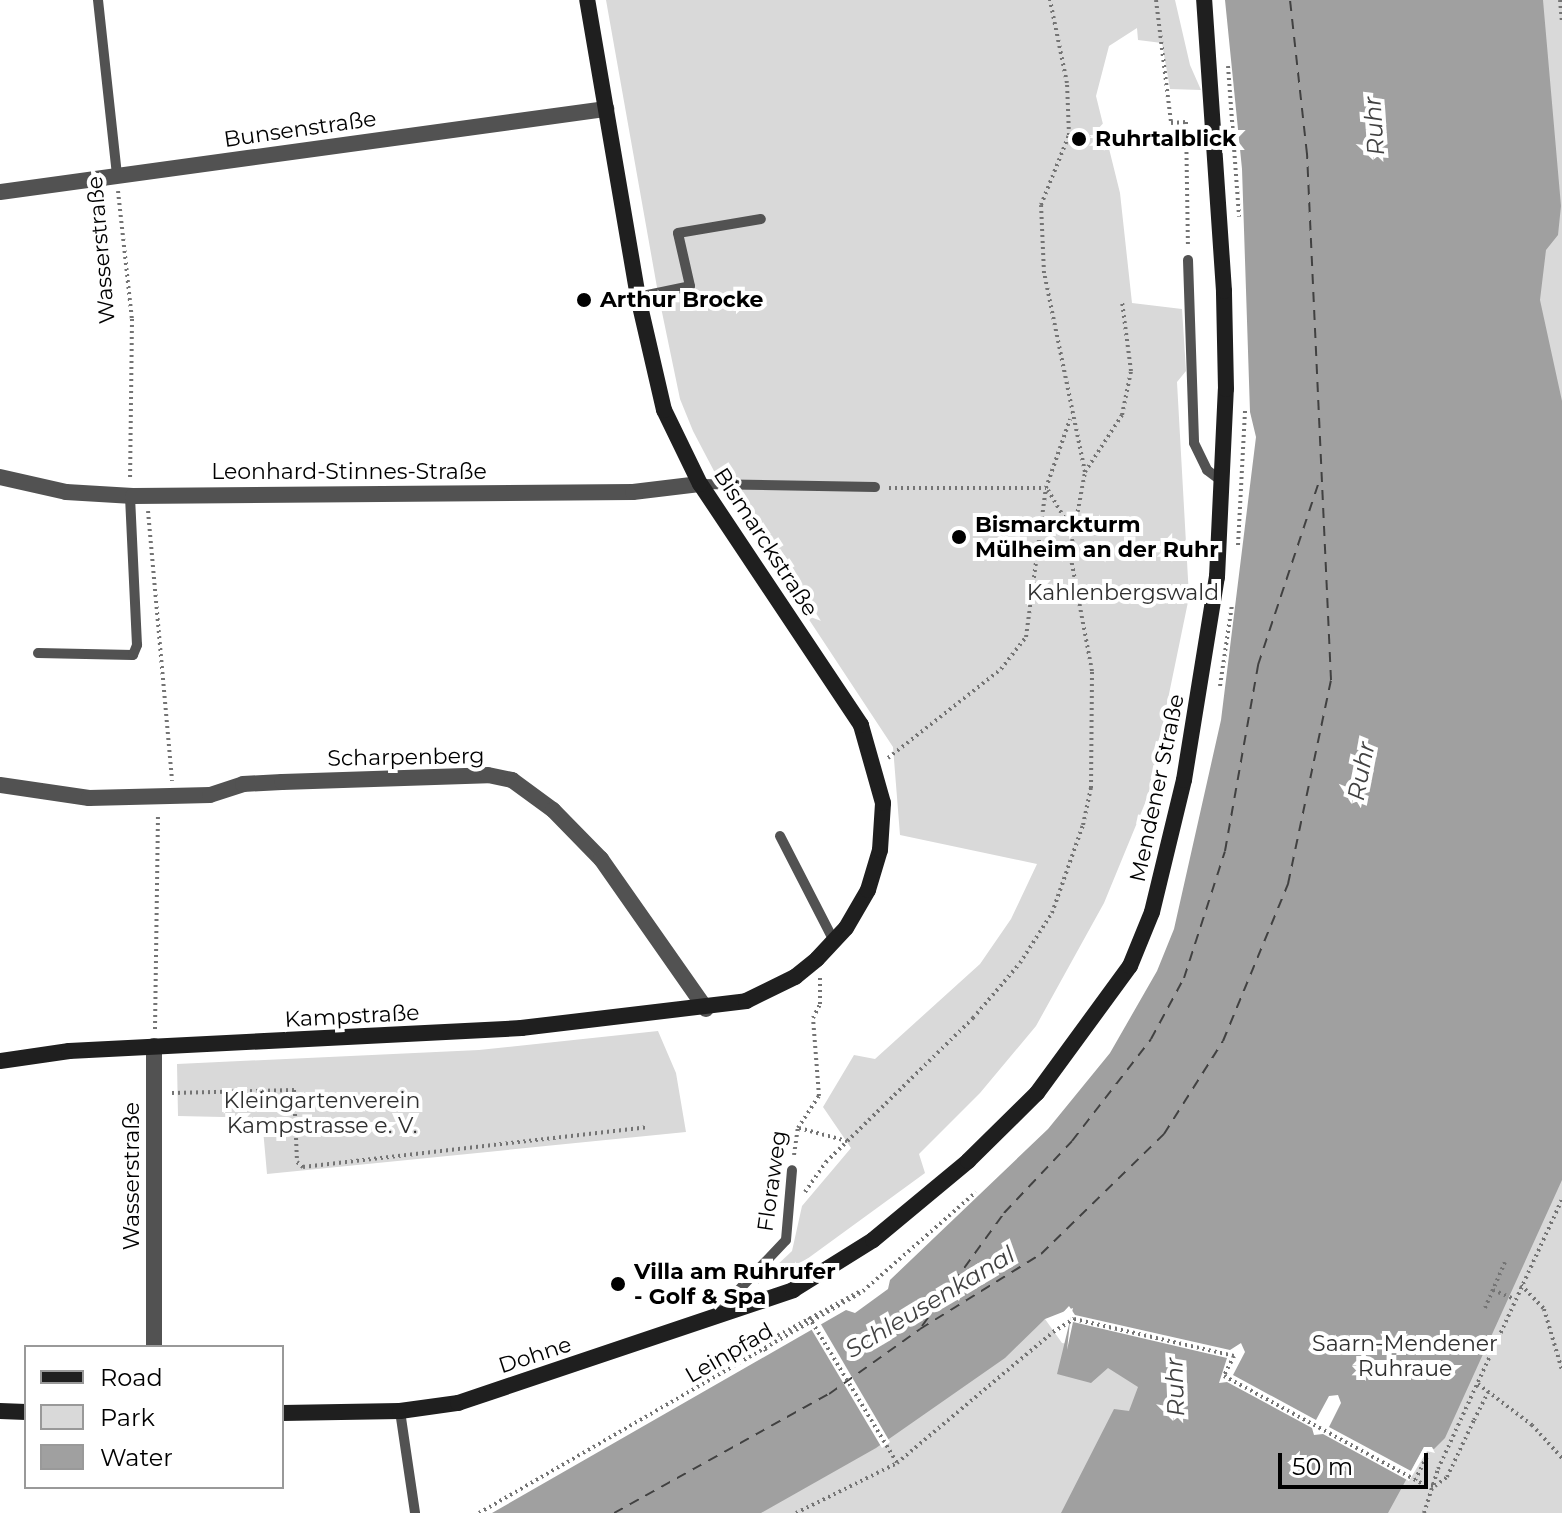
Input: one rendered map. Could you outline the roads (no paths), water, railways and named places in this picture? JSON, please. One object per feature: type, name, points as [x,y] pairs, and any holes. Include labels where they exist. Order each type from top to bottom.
[{"type":"street","name":"Bismarckstraße","points":[[587,0],[638,297],[664,410],[700,484],[861,725],[876,765],[883,803],[880,850],[868,890],[834,941],[772,991],[706,1009]]},
{"type":"street","name":"Mendener Straße","points":[[793,1290],[873,1240],[968,1161],[1037,1093],[1130,966],[1152,912],[1197,718],[1217,577],[1223,482],[1224,291],[1204,0]]},
{"type":"street","name":"Bunsenstraße","points":[[0,192],[606,109]]},
{"type":"street","name":"Leonhard-Stinnes-Straße","points":[[0,477],[66,492],[137,496],[633,492],[700,484]]},
{"type":"street","name":"Scharpenberg","points":[[0,785],[89,798],[210,795],[243,784],[488,775],[512,780],[553,810],[601,859],[706,1009]]},
{"type":"street","name":"Kampstraße","points":[[0,1061],[154,1046],[521,1028],[706,1009]]},
{"type":"street","name":"Wasserstraße","points":[[154,1046],[154,1345]]},
{"type":"street","name":"Dohne","points":[[284,1413],[400,1411],[458,1403],[793,1290]]},
{"type":"street","points":[[0,1411],[24,1412]]},
{"type":"lane","name":"Wasserstraße","points":[[98,0],[117,176]]},
{"type":"lane","points":[[638,297],[690,286],[678,233],[761,219]]},
{"type":"lane","points":[[1188,260],[1194,443],[1207,470],[1223,482]]},
{"type":"lane","points":[[700,484],[875,487]]},
{"type":"lane","points":[[38,653],[133,655],[137,645],[137,496]]},
{"type":"lane","points":[[780,836],[834,941]]},
{"type":"lane","name":"Floraweg","points":[[710,1320],[786,1240],[792,1210],[792,1170]]},
{"type":"lane","points":[[400,1411],[415,1513]]},
{"type":"water","points":[[1225,0],[1543,0],[1561,206],[1558,235],[1546,250],[1540,300],[1562,401],[1562,1180],[1445,1438],[1434,1449],[1424,1447],[1388,1513],[1061,1513],[1114,1409],[1129,1411],[1138,1387],[1108,1368],[1091,1383],[1057,1374],[1073,1308],[1045,1319],[1005,1358],[876,1448],[761,1513],[492,1513],[846,1310],[855,1313],[888,1289],[890,1280],[1048,1129],[1110,1053],[1157,971],[1174,929],[1221,720],[1256,437],[1250,412],[1242,169]]},
{"type":"place","name":"Ruhrtalblick","points":[[1079,139]]},
{"type":"place","name":"Arthur Brocke","points":[[584,300]]},
{"type":"place","name":"Bismarckturm Mülheim an der Ruhr","points":[[959,537]]},
{"type":"place","name":"Villa am Ruhrufer - Golf & Spa","points":[[618,1284]]},
{"type":"water label","name":"Ruhr","points":[[1374,126]]},
{"type":"water label","name":"Ruhr","points":[[1361,771]]},
{"type":"water label","name":"Schleusenkanal","points":[[930,1302]]},
{"type":"water label","name":"Ruhr","points":[[1175,1387]]},
{"type":"park label","name":"Kahlenbergswald","points":[[1123,593]]},
{"type":"park label","name":"Kleingartenverein Kampstrasse e. V.","points":[[322,1112]]},
{"type":"park label","name":"Saarn-Mendener Ruhraue","points":[[1405,1356]]}]
